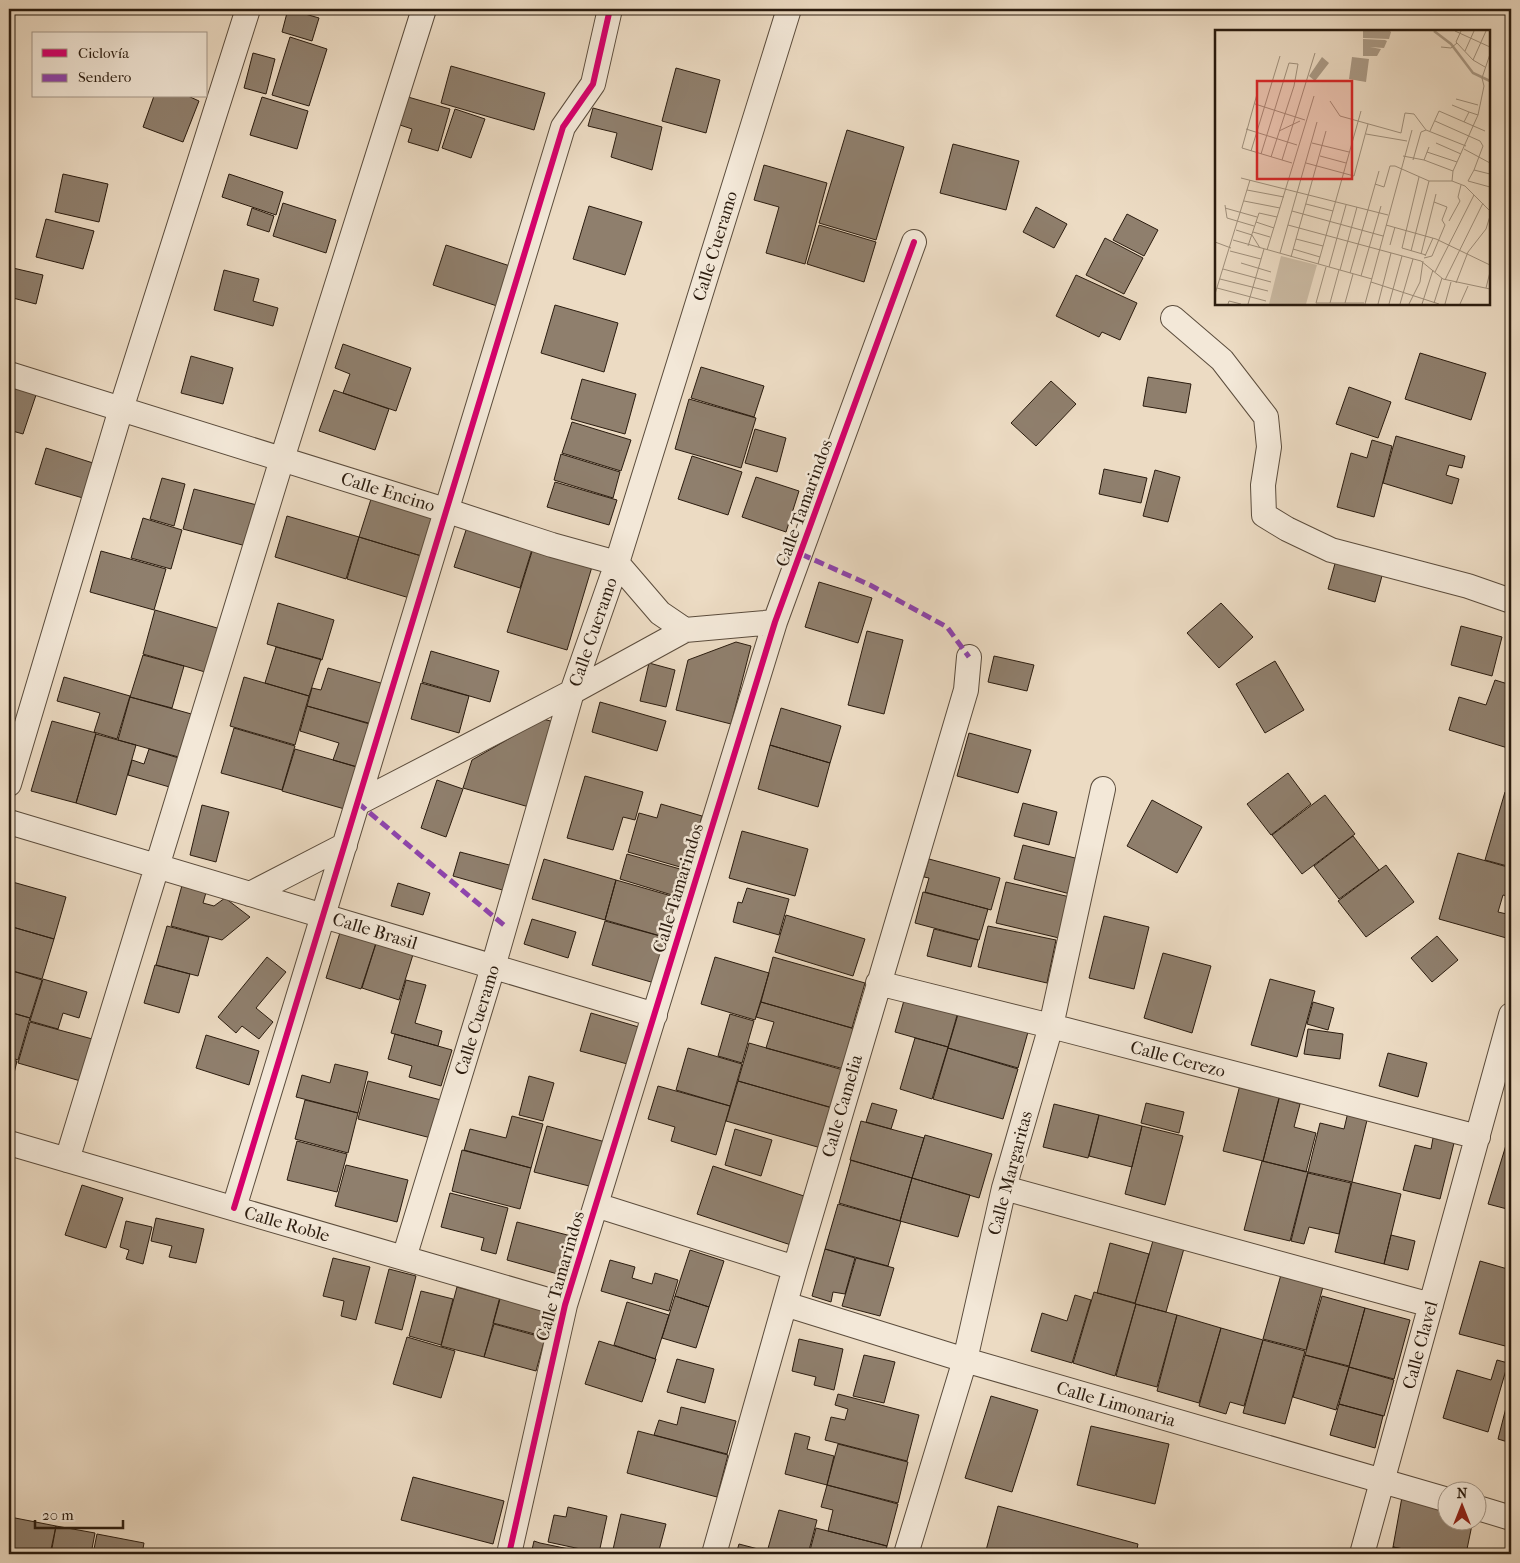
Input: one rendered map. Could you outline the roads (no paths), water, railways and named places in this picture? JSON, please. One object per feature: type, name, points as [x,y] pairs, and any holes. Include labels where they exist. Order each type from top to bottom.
[{"type":"street","points":[[9,784],[121,409],[248,9]]},
{"type":"street","points":[[67,1160],[282,459],[424,9]]},
{"type":"street","points":[[234,1208],[448,511],[563,127],[593,84],[610,9]]},
{"type":"street","name":"Calle Cueramo","points":[[404,1258],[493,967],[572,692],[617,563],[790,9]]},
{"type":"street","name":"Calle Tamarindos","points":[[509,1554],[565,1305],[775,622],[914,242]]},
{"type":"street","points":[[1173,318],[1222,360],[1266,417],[1269,447],[1264,485],[1264,515],[1287,529],[1331,550],[1468,586],[1511,601]]},
{"type":"street","name":"Calle Encino","points":[[9,374],[552,545],[617,563]]},
{"type":"street","points":[[617,563],[660,613],[685,630]]},
{"type":"street","points":[[358,803],[572,692],[685,630],[775,622]]},
{"type":"street","name":"Calle Camelia","points":[[714,1554],[878,983],[966,690],[969,657]]},
{"type":"street","name":"Calle Margaritas","points":[[906,1554],[966,1360],[1004,1188],[1051,1026],[1103,789]]},
{"type":"street","name":"Calle Brasil","points":[[9,822],[655,1015]]},
{"type":"street","points":[[250,894],[345,846]]},
{"type":"street","name":"Calle Cerezo","points":[[878,983],[1478,1136]]},
{"type":"street","name":"Calle Clavel","points":[[1362,1554],[1511,1015]]},
{"type":"street","name":"Calle Roble","points":[[9,1143],[565,1305]]},
{"type":"street","points":[[1004,1188],[1431,1305]]},
{"type":"street","points":[[596,1205],[795,1268]]},
{"type":"street","name":"Calle Limonaria","points":[[785,1304],[966,1360],[1438,1497]]},
{"type":"street","points":[[1488,1511],[1511,1518]]}]
